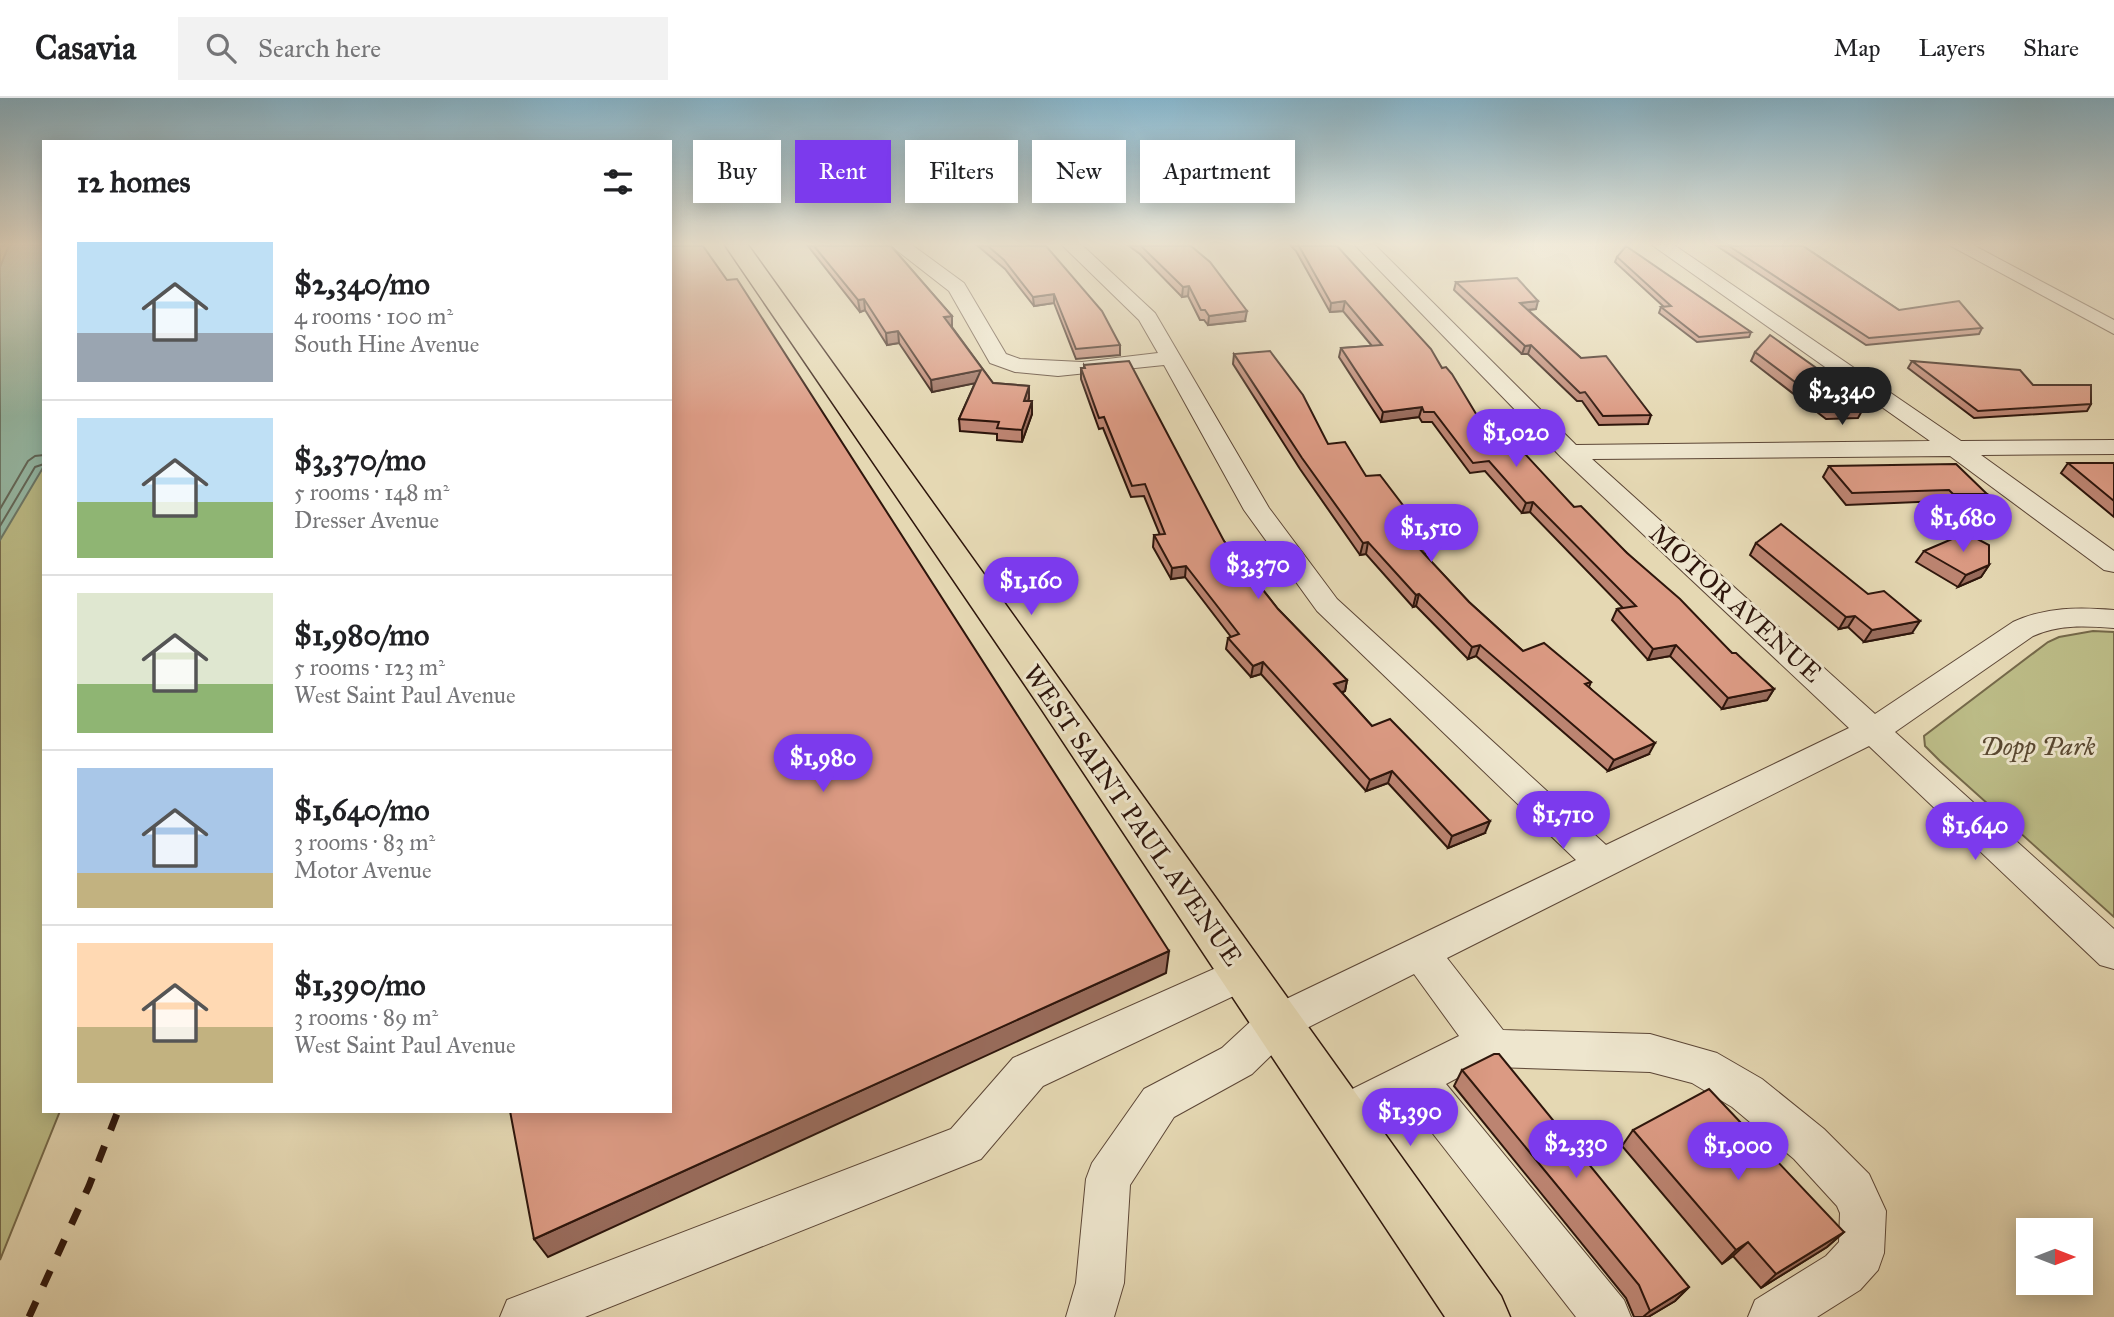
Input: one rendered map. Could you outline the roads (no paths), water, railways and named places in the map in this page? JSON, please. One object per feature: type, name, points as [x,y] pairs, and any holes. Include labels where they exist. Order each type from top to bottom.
[{"type":"main road","name":"WEST SAINT PAUL AVENUE","points":[[775,302],[1480,1317]]},
{"type":"street","points":[[966,302],[998,358],[1008,365],[1032,371],[1171,358]]},
{"type":"street","points":[[1132,302],[1148,317],[1257,510],[1327,605],[1602,863]]},
{"type":"street","name":"MOTOR AVENUE","points":[[1420,302],[1570,452],[2114,953]]},
{"type":"street","points":[[1742,302],[1955,449],[2114,564]]},
{"type":"street","points":[[2064,302],[2114,328]]},
{"type":"street","points":[[1570,452],[2114,447]]},
{"type":"street","points":[[1090,1317],[1100,1283],[1108,1180],[1159,1103],[1237,1061],[1277,1023],[1874,730],[2031,625],[2058,617],[2081,616],[2114,620]]},
{"type":"street","points":[[1420,953],[1493,1048]]},
{"type":"street","points":[[524,1317],[966,1144],[1028,1072],[1243,973]]},
{"type":"street","points":[[1341,1116],[1471,1050],[1493,1048],[1650,1053],[1702,1067],[1747,1093],[1809,1144],[1853,1190],[1863,1211],[1861,1253],[1843,1273],[1772,1317]]},
{"type":"street","points":[[1415,1078],[1607,1317]]},
{"type":"water","points":[[0,302],[42,302],[42,469],[0,540]]},
{"type":"railway","points":[[29,1317],[89,1186],[117,1113]]},
{"type":"park label","name":"Dopp Park","points":[[2038,746]]}]
